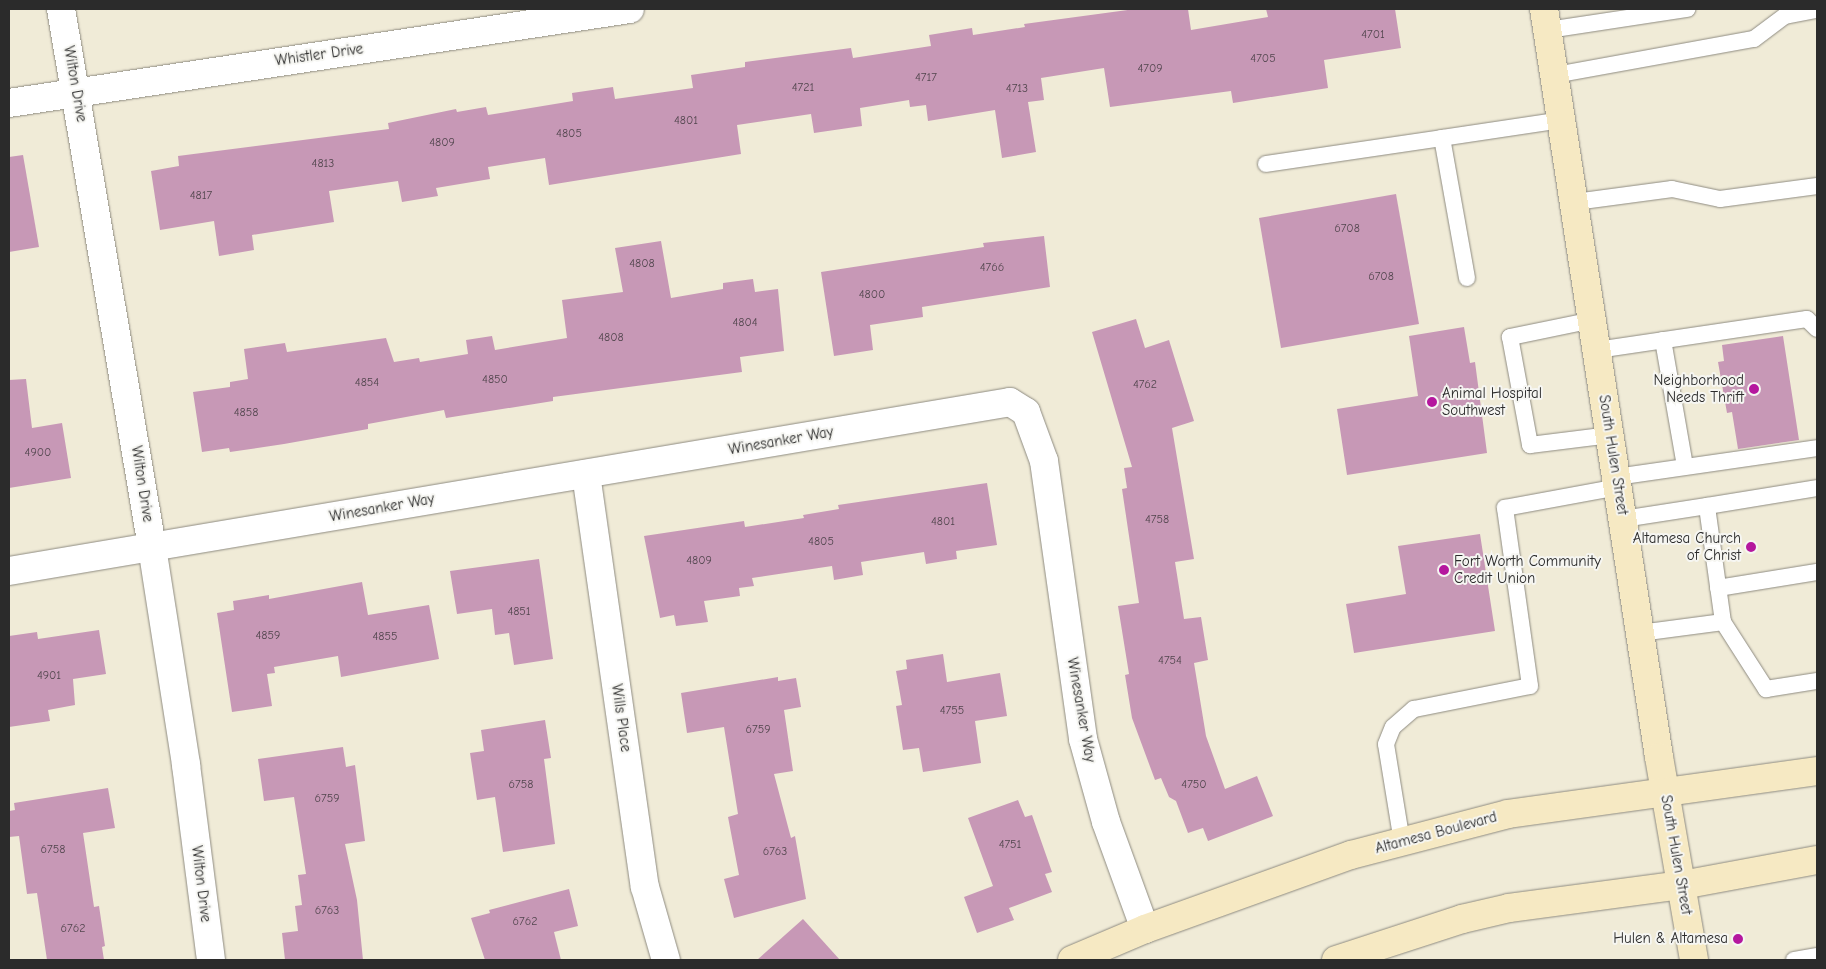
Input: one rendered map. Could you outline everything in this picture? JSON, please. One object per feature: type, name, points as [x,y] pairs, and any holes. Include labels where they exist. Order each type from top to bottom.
[{"type":"main road","name":"South Hulen Street","points":[[1546,20],[1665,792],[1694,960]]},
{"type":"main road","name":"Altamesa Boulevard","points":[[1072,960],[1146,929],[1351,856],[1508,814],[1817,771]]},
{"type":"main road","points":[[1351,958],[1509,908],[1682,884],[1817,860]]},
{"type":"street","name":"Wilton Drive","points":[[61,9],[77,91],[152,547],[186,765],[211,960]]},
{"type":"street","name":"Whistler Drive","points":[[9,103],[77,91],[630,9]]},
{"type":"street","name":"Winesanker Way","points":[[9,571],[1010,402],[1026,412],[1044,461],[1083,739],[1106,822],[1146,929]]},
{"type":"street","name":"Wills Place","points":[[586,474],[645,887],[666,960]]},
{"type":"lane","points":[[1546,20],[1687,9]]},
{"type":"lane","points":[[1555,75],[1754,39],[1781,11],[1817,10]]},
{"type":"lane","points":[[1266,164],[1562,120]]},
{"type":"lane","points":[[1442,138],[1468,278]]},
{"type":"lane","points":[[1575,202],[1672,189],[1720,199],[1817,186]]},
{"type":"lane","points":[[1597,350],[1807,319],[1817,329]]},
{"type":"lane","points":[[1593,320],[1510,337],[1530,445],[1610,435]]},
{"type":"lane","points":[[1663,340],[1685,466]]},
{"type":"lane","points":[[1402,842],[1386,744],[1392,727],[1414,709],[1530,686],[1505,508],[1685,466],[1817,448]]},
{"type":"lane","points":[[1623,519],[1817,488]]},
{"type":"lane","points":[[1707,506],[1724,622],[1766,689],[1817,681]]},
{"type":"lane","points":[[1718,588],[1817,572]]},
{"type":"lane","points":[[1640,633],[1724,622]]},
{"type":"lane","points":[[1794,960],[1817,956]]},
{"type":"building","points":[[1135,9],[1188,9],[1191,30],[1268,17],[1266,9],[1395,9],[1401,48],[1324,60],[1328,88],[1233,103],[1231,91],[1110,107],[1104,68],[1041,78],[1044,100],[1028,102],[1036,152],[1002,158],[995,110],[928,121],[926,105],[910,107],[909,100],[860,108],[862,126],[814,133],[811,114],[737,125],[741,154],[549,185],[545,158],[488,167],[490,179],[436,188],[438,196],[402,202],[398,181],[329,191],[334,222],[252,235],[254,250],[219,256],[214,221],[160,230],[151,171],[179,166],[178,156],[389,129],[388,123],[456,109],[457,112],[486,107],[488,115],[573,101],[572,93],[613,87],[615,99],[693,88],[691,75],[745,67],[745,62],[851,48],[853,58],[931,46],[929,35],[972,28],[973,35],[1025,27],[1024,24]]},
{"type":"building","points":[[23,155],[39,247],[9,252],[9,157]]},
{"type":"building","points":[[1396,194],[1419,324],[1281,348],[1259,218]]},
{"type":"building","points":[[1044,236],[1050,287],[922,307],[923,317],[870,325],[873,350],[834,356],[821,272],[984,247],[983,243]]},
{"type":"building","points":[[661,241],[671,298],[723,289],[723,283],[753,279],[755,292],[778,289],[784,351],[740,357],[742,372],[553,397],[553,401],[446,418],[444,410],[368,424],[368,429],[284,444],[230,452],[229,448],[202,452],[193,392],[230,387],[230,382],[248,379],[244,349],[285,343],[287,352],[386,338],[394,362],[419,358],[420,362],[468,354],[466,340],[492,336],[495,350],[567,338],[562,300],[623,292],[615,248]]},
{"type":"building","points":[[1136,319],[1145,348],[1169,340],[1194,421],[1172,428],[1194,559],[1175,562],[1184,619],[1201,617],[1208,660],[1194,663],[1206,736],[1225,789],[1257,776],[1273,816],[1208,841],[1203,828],[1188,833],[1176,801],[1169,797],[1161,778],[1155,780],[1132,718],[1125,675],[1129,674],[1118,606],[1139,603],[1122,489],[1127,488],[1124,468],[1132,467],[1092,332]]},
{"type":"building","name":"Animal Hospital Southwest","points":[[1464,327],[1470,363],[1475,362],[1487,453],[1347,475],[1337,409],[1418,396],[1409,336]]},
{"type":"building","name":"Neighborhood Needs Thrift","points":[[1783,336],[1799,440],[1738,449],[1732,412],[1727,413],[1718,362],[1724,361],[1722,345]]},
{"type":"building","points":[[26,379],[32,428],[62,423],[71,478],[9,488],[9,380]]},
{"type":"building","points":[[987,483],[997,545],[956,551],[957,559],[926,564],[924,552],[861,562],[863,575],[834,580],[832,566],[752,578],[754,586],[739,588],[740,596],[704,601],[708,622],[676,626],[674,615],[660,618],[644,536],[744,521],[745,527],[804,518],[803,515],[839,509],[838,505]]},
{"type":"building","name":"Fort Worth Community Credit Union","points":[[1480,534],[1495,631],[1354,653],[1346,604],[1406,594],[1398,546]]},
{"type":"building","points":[[539,559],[553,659],[514,665],[509,633],[495,635],[492,609],[457,614],[450,571]]},
{"type":"building","points":[[362,582],[368,615],[429,605],[439,659],[341,677],[338,656],[274,667],[275,673],[267,674],[272,706],[232,712],[217,613],[234,610],[233,601],[269,595],[269,599]]},
{"type":"building","points":[[99,630],[106,674],[73,679],[75,705],[48,710],[50,721],[9,727],[9,636],[37,632],[38,639]]},
{"type":"building","points":[[943,654],[947,682],[1000,673],[1007,716],[975,721],[981,763],[923,772],[919,748],[903,750],[896,706],[902,705],[896,671],[907,669],[906,660]]},
{"type":"building","points":[[778,677],[778,681],[796,678],[801,707],[784,710],[793,771],[774,774],[791,838],[795,836],[806,899],[734,918],[724,879],[739,875],[728,817],[738,814],[724,727],[687,733],[681,693]]},
{"type":"building","points":[[545,720],[551,758],[544,759],[555,844],[503,852],[495,797],[477,800],[470,753],[484,751],[481,730]]},
{"type":"building","points":[[343,747],[346,767],[355,765],[365,841],[345,844],[357,900],[363,960],[285,960],[282,933],[298,931],[295,906],[302,905],[298,875],[306,874],[294,797],[264,801],[258,759]]},
{"type":"building","points":[[108,788],[115,828],[83,833],[94,907],[99,906],[105,946],[102,947],[104,960],[47,960],[37,893],[27,894],[19,836],[9,837],[9,811],[15,810],[14,803]]},
{"type":"building","points":[[1018,800],[1025,817],[1032,815],[1052,872],[1045,874],[1052,892],[1009,908],[1014,920],[977,933],[964,897],[993,886],[968,818]]},
{"type":"building","points":[[569,889],[578,926],[554,932],[561,960],[485,960],[471,918],[490,913],[489,910]]},
{"type":"building","points":[[803,919],[840,960],[757,960]]},
{"type":"place","name":"Neighborhood Needs Thrift","points":[[1754,389]]},
{"type":"place","name":"Animal Hospital Southwest","points":[[1432,402]]},
{"type":"place","name":"Altamesa Church of Christ","points":[[1751,547]]},
{"type":"place","name":"Fort Worth Community Credit Union","points":[[1444,570]]},
{"type":"place","name":"Hulen & Altamesa","points":[[1738,939]]}]
